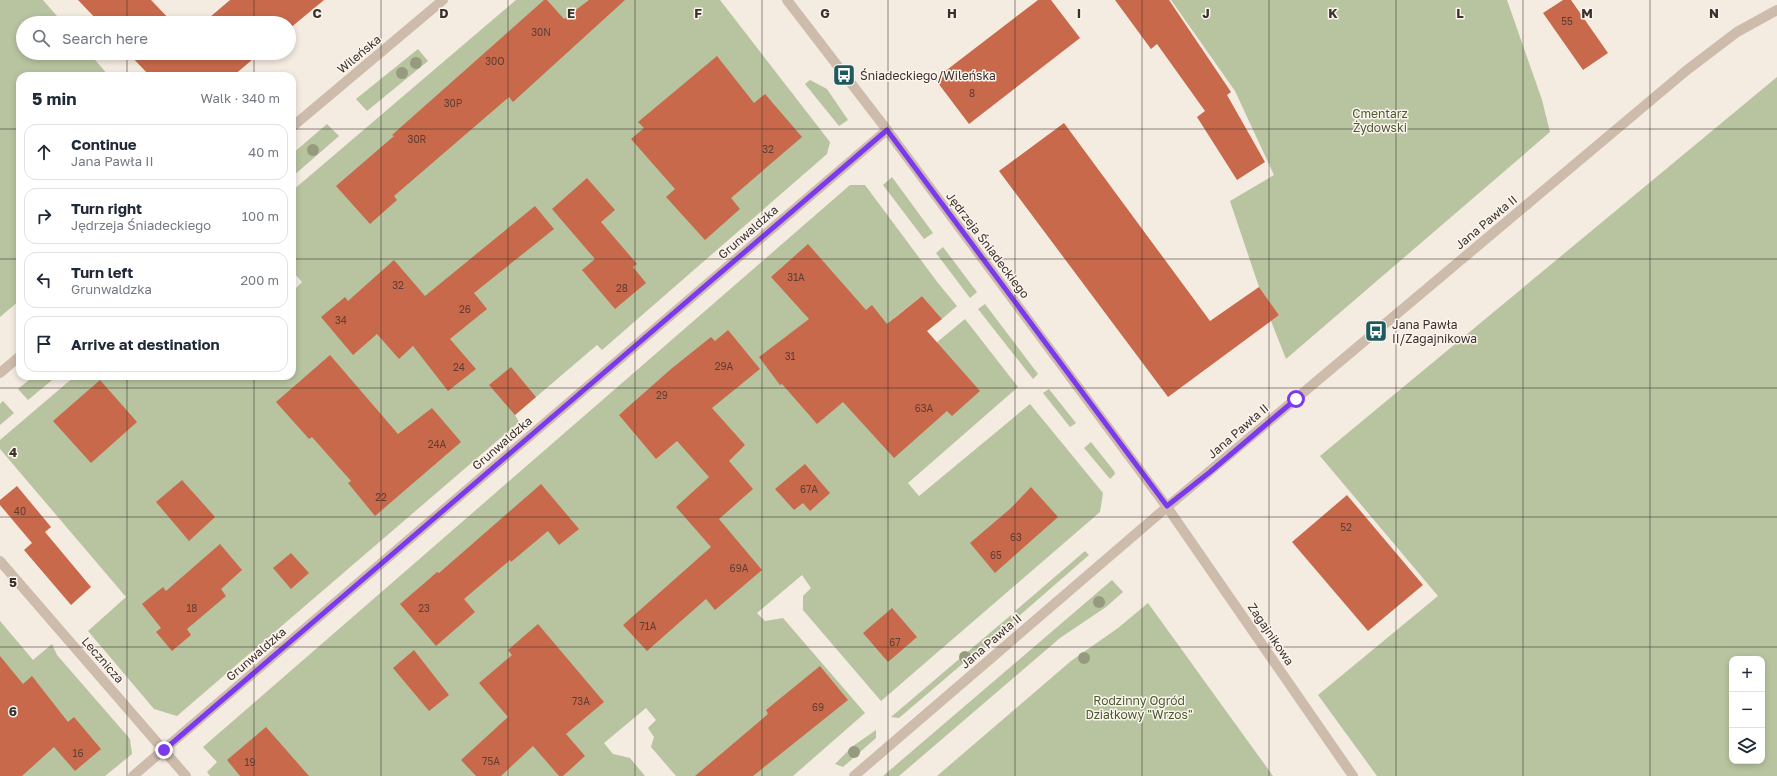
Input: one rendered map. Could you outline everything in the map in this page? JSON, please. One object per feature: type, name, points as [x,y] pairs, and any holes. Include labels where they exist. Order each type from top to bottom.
[{"type":"street","name":"Wileńska","points":[[296,124],[444,0]]},
{"type":"street","name":"Jędrzeja Śniadeckiego","points":[[787,0],[887,130],[1167,506]]},
{"type":"street","name":"Jana Pawła II","points":[[854,776],[1167,506],[1210,472],[1687,70],[1737,32],[1777,10]]},
{"type":"street","name":"Grunwaldzka","points":[[134,776],[887,130]]},
{"type":"street","points":[[0,373],[16,359]]},
{"type":"street","name":"Zagajnikowa","points":[[1167,506],[1353,776]]},
{"type":"street","name":"Lecznicza","points":[[0,561],[186,776]]},
{"type":"green space","points":[[0,0],[43,0],[57,16],[16,16],[16,60],[95,60],[106,72],[16,72],[16,303],[0,317]]},
{"type":"green space","points":[[516,0],[720,0],[830,142],[827,154],[602,350],[597,345],[515,415],[519,422],[177,716],[154,709],[88,631],[126,597],[0,449],[0,440],[70,380],[296,380],[296,288],[302,282],[296,275],[296,188]]},
{"type":"green space","name":"Cmentarz Żydowski","points":[[1171,0],[1507,0],[1542,100],[1550,132],[1286,359],[1271,321],[1279,315],[1259,287],[1230,201],[1274,175],[1235,91]]},
{"type":"green space","points":[[418,49],[428,61],[367,111],[356,99]]},
{"type":"green space","points":[[1777,77],[1777,776],[1377,776],[1318,695],[1438,596],[1320,456]]},
{"type":"green space","points":[[810,80],[827,89],[848,120],[839,126],[805,84]]},
{"type":"green space","points":[[327,124],[339,136],[296,174],[296,151]]},
{"type":"green space","points":[[892,177],[933,233],[924,239],[883,185]]},
{"type":"green space","points":[[850,185],[865,185],[938,283],[957,306],[942,319],[922,296],[894,318],[924,353],[965,319],[1018,387],[908,483],[919,496],[1030,404],[1103,493],[1100,512],[881,701],[803,610],[803,596],[811,588],[802,575],[757,613],[765,621],[783,618],[865,713],[793,776],[676,776],[651,747],[654,737],[648,728],[656,720],[646,708],[604,743],[613,754],[630,758],[645,776],[210,776],[207,772],[217,762],[203,747]]},
{"type":"green space","points":[[943,247],[977,292],[970,298],[936,253]]},
{"type":"green space","points":[[985,304],[1038,374],[1033,379],[978,309]]},
{"type":"green space","points":[[29,380],[52,380],[28,400],[18,389]]},
{"type":"green space","points":[[1049,389],[1076,423],[1070,427],[1043,393]]},
{"type":"green space","points":[[3,401],[14,413],[0,425],[0,404]]},
{"type":"green space","points":[[1091,442],[1114,471],[1115,474],[1110,479],[1084,448]]},
{"type":"green space","points":[[1085,551],[1089,555],[1019,616],[1015,611]]},
{"type":"green space","points":[[1112,580],[1123,592],[1106,607],[1060,638],[899,776],[883,776]]},
{"type":"green space","name":"Rodzinny Ogród Działkowy \"Wrzos\"","points":[[1148,603],[1273,776],[937,776],[1071,661],[1118,628]]},
{"type":"green space","points":[[1011,615],[1015,619],[899,718],[891,717]]},
{"type":"green space","points":[[0,621],[33,660],[52,644],[57,655],[130,739],[132,754],[105,776],[0,776]]},
{"type":"green space","points":[[876,730],[876,738],[843,767],[835,764],[853,746]]},
{"type":"building","points":[[78,0],[151,0],[166,16],[93,16]]},
{"type":"building","points":[[230,0],[324,0],[296,23],[296,16],[211,16]]},
{"type":"building","points":[[544,0],[547,0],[564,19],[589,0],[625,0],[513,102],[509,97],[394,196],[397,200],[370,224],[336,186],[394,136],[392,135]]},
{"type":"building","points":[[1038,0],[1051,0],[1080,38],[969,124],[935,79]]},
{"type":"building","points":[[1115,0],[1169,0],[1231,92],[1227,95],[1265,162],[1237,180],[1197,117],[1205,111],[1157,44],[1151,49]]},
{"type":"building","points":[[1563,0],[1571,0],[1608,53],[1583,70],[1543,13]]},
{"type":"building","points":[[717,56],[754,103],[765,94],[802,137],[731,198],[740,209],[705,240],[666,197],[675,189],[631,139],[644,128],[638,122]]},
{"type":"building","points":[[135,60],[252,60],[238,72],[146,72]]},
{"type":"building","points":[[1064,123],[1210,321],[1259,287],[1279,315],[1168,397],[999,171]]},
{"type":"building","points":[[587,178],[615,210],[601,222],[637,264],[633,267],[646,283],[615,309],[582,270],[595,259],[552,209]]},
{"type":"building","points":[[535,206],[554,229],[474,293],[487,309],[450,339],[476,369],[448,391],[413,346],[399,359],[377,334],[353,355],[321,317],[345,297],[348,301],[394,260],[425,296]]},
{"type":"building","points":[[808,244],[866,310],[872,305],[887,324],[922,296],[942,319],[927,331],[980,391],[952,416],[947,411],[894,458],[843,402],[817,424],[782,384],[780,385],[759,357],[809,319],[771,277]]},
{"type":"building","points":[[728,330],[760,369],[712,408],[745,445],[729,461],[753,489],[719,519],[762,570],[715,610],[706,599],[647,651],[623,625],[711,547],[676,507],[709,477],[677,441],[656,459],[619,415],[671,369],[711,337],[715,341]]},
{"type":"building","points":[[330,355],[398,434],[432,408],[461,442],[375,516],[348,483],[351,481],[312,437],[309,439],[276,402]]},
{"type":"building","points":[[511,367],[536,397],[515,415],[489,385]]},
{"type":"building","points":[[100,380],[137,422],[91,463],[53,421]]},
{"type":"building","points":[[805,464],[830,493],[810,511],[803,503],[794,510],[775,489]]},
{"type":"building","points":[[182,480],[215,517],[189,541],[156,502]]},
{"type":"building","points":[[541,484],[579,529],[559,545],[548,531],[511,562],[510,560],[464,599],[475,612],[436,646],[400,604],[437,572],[439,573]]},
{"type":"building","points":[[17,486],[51,527],[45,532],[91,587],[71,605],[24,550],[32,543],[0,505],[0,500]]},
{"type":"building","points":[[1031,487],[1058,517],[995,573],[970,543],[1011,508]]},
{"type":"building","points":[[1347,495],[1423,585],[1368,631],[1292,542]]},
{"type":"building","points":[[220,544],[242,570],[221,589],[226,596],[187,629],[191,635],[172,651],[156,632],[161,628],[142,604],[163,587],[166,591]]},
{"type":"building","points":[[291,553],[309,573],[291,589],[273,568]]},
{"type":"building","points":[[892,608],[917,637],[888,662],[863,633]]},
{"type":"building","points":[[538,624],[604,702],[566,734],[585,756],[563,776],[559,776],[533,746],[501,776],[476,776],[461,760],[508,717],[479,683],[512,655],[508,650]]},
{"type":"building","points":[[414,650],[449,695],[429,711],[393,668]]},
{"type":"building","points":[[0,656],[23,684],[32,676],[68,722],[74,717],[101,749],[75,771],[54,747],[22,776],[0,776]]},
{"type":"building","points":[[820,666],[848,700],[753,776],[695,776],[768,714],[766,710]]},
{"type":"building","points":[[266,727],[309,776],[240,776],[227,760]]},
{"type":"place","name":"Śniadeckiego/Wileńska","points":[[844,75]]},
{"type":"place","name":"Jana Pawła II/Zagajnikowa","points":[[1376,331]]},
{"type":"route","points":[[164,750],[887,130],[1167,506],[1210,472],[1296,399]]}]
